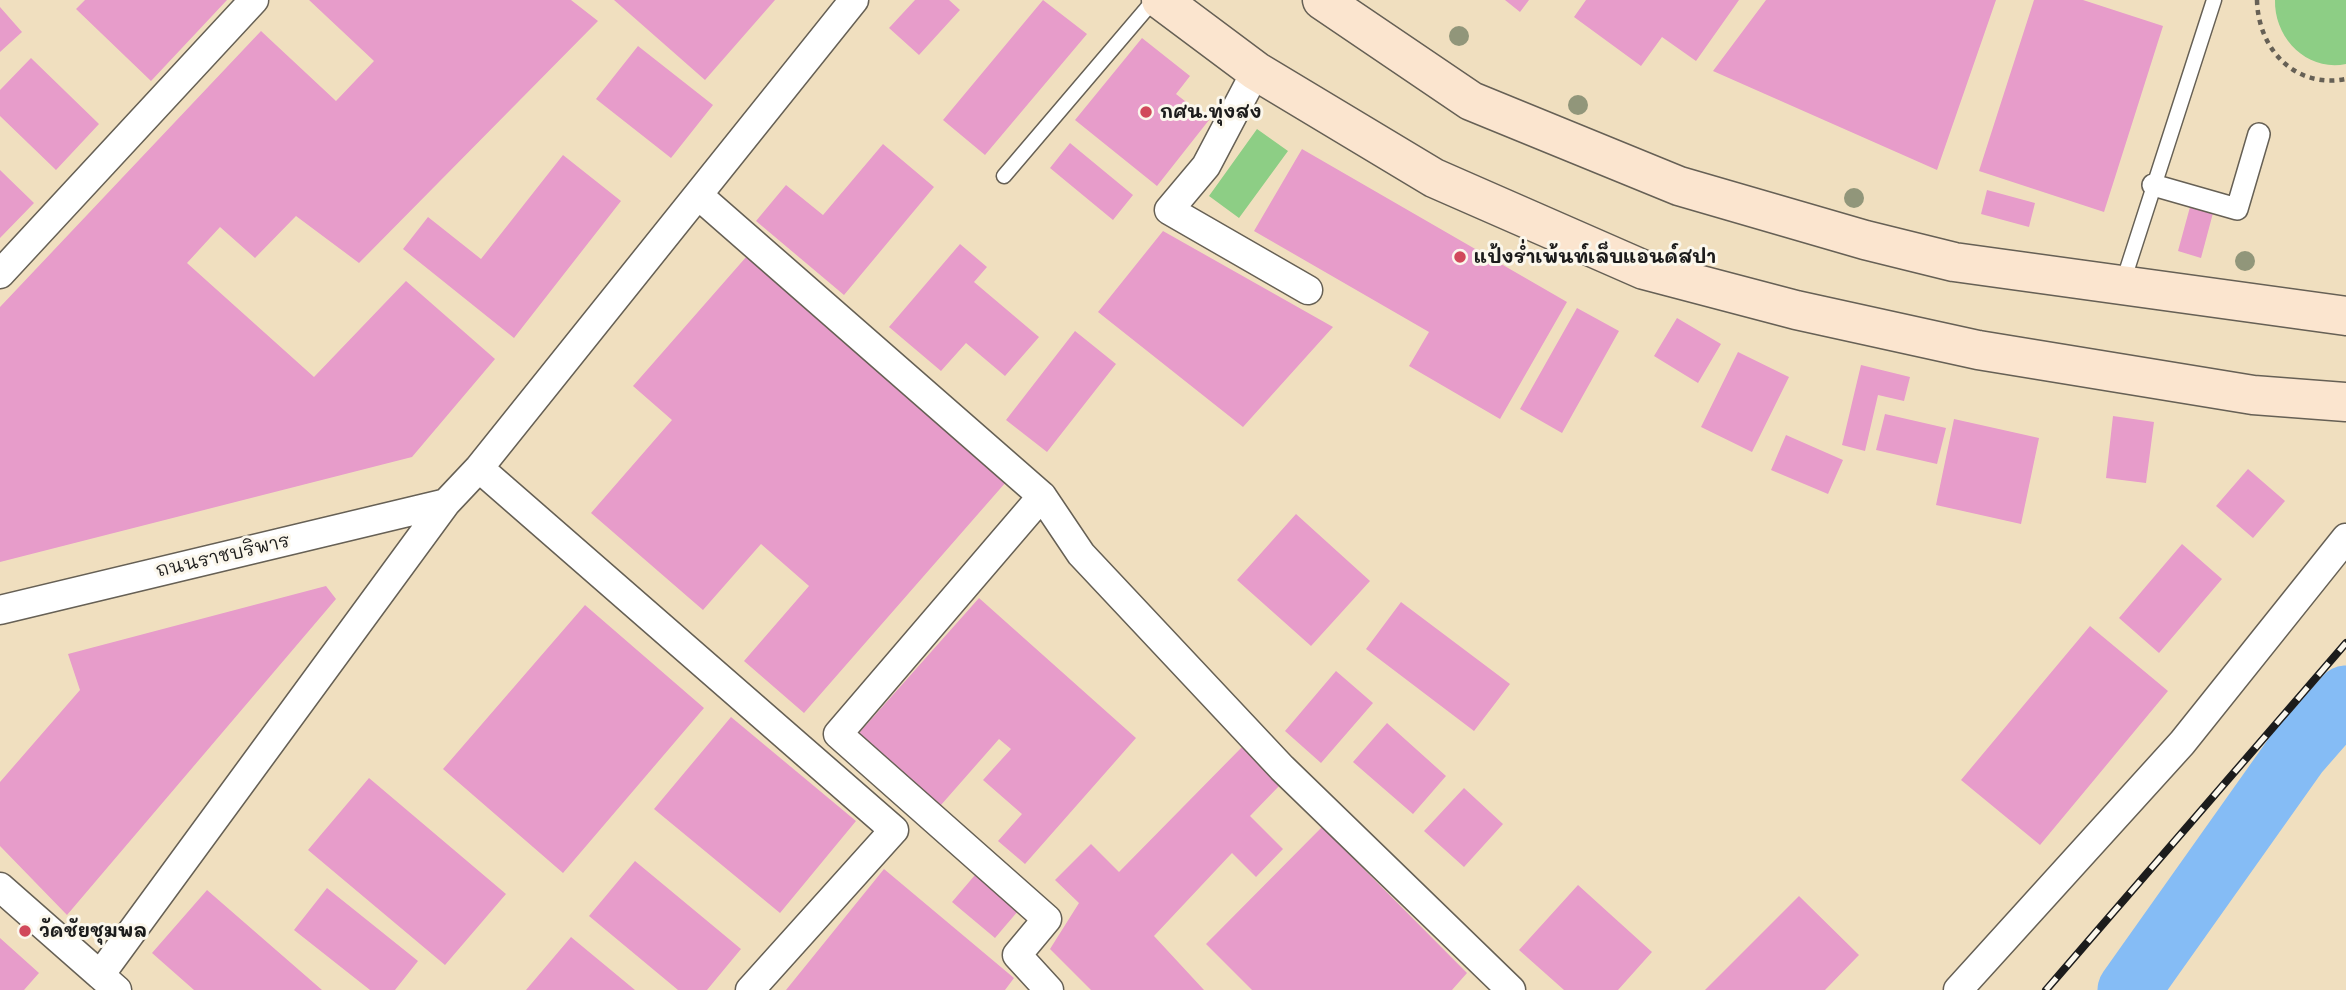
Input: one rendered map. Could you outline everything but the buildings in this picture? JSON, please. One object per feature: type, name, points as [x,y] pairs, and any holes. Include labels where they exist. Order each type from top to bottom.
[{"type":"main road","points":[[1161,0],[1256,71],[1434,178],[1644,270],[1796,310],[1978,350],[2253,396],[2346,402]]},
{"type":"main road","points":[[1322,0],[1471,101],[1679,186],[1865,240],[1954,261],[2346,316]]},
{"type":"street","points":[[0,274],[254,0]]},
{"type":"street","points":[[0,887],[108,982],[446,503],[479,468],[853,0]]},
{"type":"street","points":[[1256,71],[1206,166],[1169,210],[1308,290]]},
{"type":"street","points":[[2153,185],[2237,209],[2259,134]]},
{"type":"street","points":[[698,195],[1042,496],[1081,554],[1282,768],[1511,990]]},
{"type":"street","points":[[479,468],[894,830],[750,990]]},
{"type":"street","points":[[1042,496],[838,734],[1046,919],[1017,955],[1049,990]]},
{"type":"street","name":"ถนนราชบริพาร","points":[[0,610],[446,503]]},
{"type":"street","points":[[1958,990],[2182,743],[2346,538]]},
{"type":"lane","points":[[1004,176],[1154,0]]},
{"type":"lane","points":[[2122,284],[2214,0]]},
{"type":"path","points":[[2257,0],[2259,26],[2269,49],[2287,66],[2308,78],[2333,81],[2346,79]]},
{"type":"green space","points":[[2275,0],[2346,0],[2346,64],[2318,63],[2296,49],[2280,27]]},
{"type":"green space","points":[[1257,129],[1288,151],[1239,218],[1209,196]]},
{"type":"waterway","points":[[2129,990],[2297,753],[2346,697]]},
{"type":"railway","points":[[2046,990],[2346,643]]},
{"type":"place","name":"กศน.ทุ่งสง","points":[[1146,112]]},
{"type":"place","name":"แป้งร่ำเพ้นท์เล็บแอนด์สปา","points":[[1460,257]]},
{"type":"place","name":"วัดชัยชุมพล","points":[[25,931]]}]
